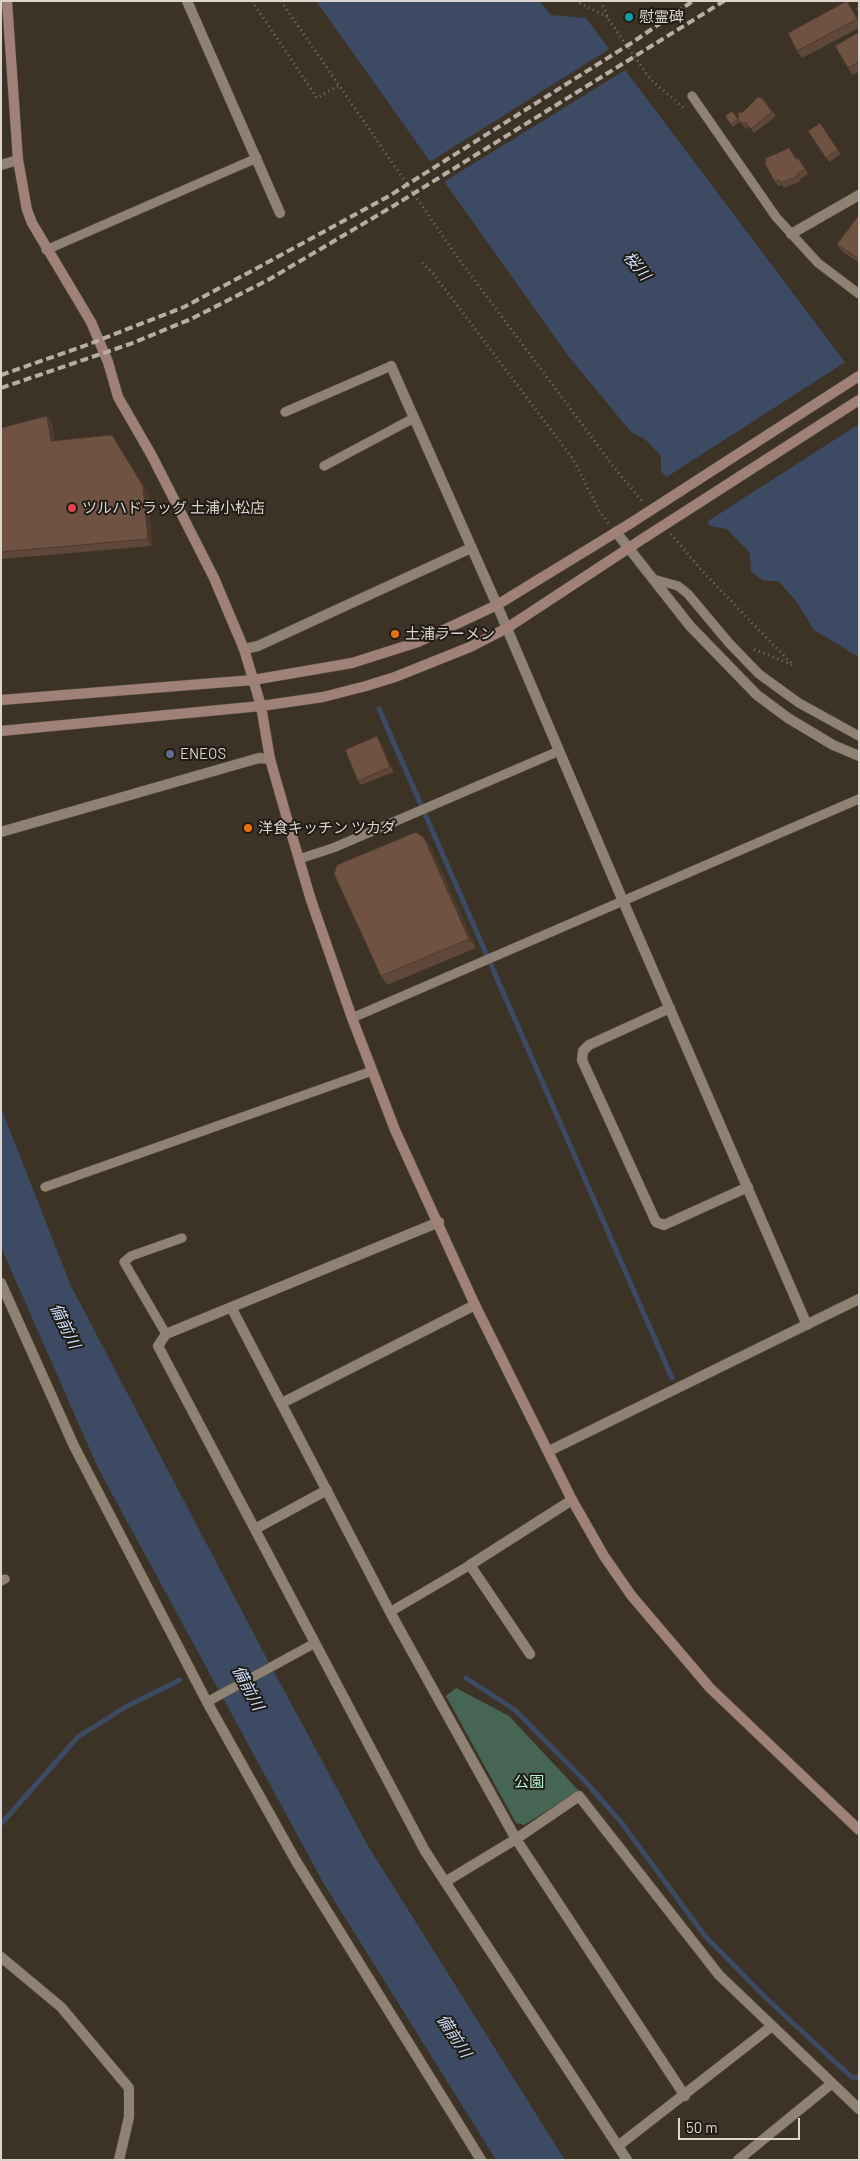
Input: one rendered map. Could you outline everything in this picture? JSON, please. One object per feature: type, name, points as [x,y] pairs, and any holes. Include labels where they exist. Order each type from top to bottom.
[{"type":"street","points":[[7,1],[18,160],[27,210],[46,250],[90,322],[108,362],[118,397],[152,456],[206,562],[244,649],[261,706],[270,758],[299,859],[352,1018],[395,1130],[439,1222],[475,1306],[572,1500],[604,1556],[631,1595],[685,1661],[710,1688],[859,1830]]},
{"type":"street","points":[[187,1],[280,213]]},
{"type":"street","points":[[1,165],[18,160]]},
{"type":"street","points":[[791,234],[859,195]]},
{"type":"street","points":[[391,366],[498,605],[622,901],[807,1325]]},
{"type":"street","points":[[1,700],[253,680],[352,664],[418,642],[498,605],[631,523],[859,376]]},
{"type":"street","points":[[1,731],[261,706],[324,697],[395,677],[470,647],[507,628],[859,400]]},
{"type":"street","points":[[616,532],[709,648],[757,695],[788,718],[833,744],[859,756]]},
{"type":"street","points":[[244,649],[258,646],[471,548]]},
{"type":"street","points":[[1,832],[259,758],[270,758]]},
{"type":"street","points":[[670,1008],[589,1045],[583,1051],[582,1060],[656,1222],[664,1224],[748,1187]]},
{"type":"street","points":[[439,1222],[166,1334],[158,1346],[425,1850],[626,2160]]},
{"type":"street","points":[[1,1283],[74,1446],[296,1861],[481,2160]]},
{"type":"street","points":[[548,1451],[859,1299]]},
{"type":"street","points":[[282,1403],[475,1306]]},
{"type":"street","points":[[231,1307],[390,1612],[516,1839],[685,2096]]},
{"type":"street","points":[[255,1529],[327,1490]]},
{"type":"street","points":[[530,1654],[470,1566],[572,1500]]},
{"type":"street","points":[[445,1882],[516,1839],[579,1796],[719,1975],[859,2109]]},
{"type":"street","points":[[1,1957],[61,2007],[129,2088],[129,2116],[119,2160]]},
{"type":"street","points":[[618,2146],[685,2096],[772,2026]]},
{"type":"street","points":[[738,2160],[831,2084]]},
{"type":"lane","points":[[692,96],[776,217],[818,263],[859,294]]},
{"type":"lane","points":[[46,250],[257,158]]},
{"type":"lane","points":[[286,412],[391,366]]},
{"type":"lane","points":[[324,466],[414,418]]},
{"type":"lane","points":[[653,579],[678,586],[688,594],[728,643],[759,674],[798,703],[859,736]]},
{"type":"lane","points":[[299,859],[333,848],[559,751]]},
{"type":"lane","points":[[352,1018],[859,800]]},
{"type":"lane","points":[[46,1187],[372,1071]]},
{"type":"lane","points":[[166,1334],[124,1262],[131,1256],[182,1238]]},
{"type":"lane","points":[[390,1612],[470,1566]]},
{"type":"lane","points":[[210,1700],[315,1643]]},
{"type":"path","points":[[252,1],[317,98],[338,86]]},
{"type":"path","points":[[281,1],[453,251],[613,466],[644,503]]},
{"type":"path","points":[[576,1],[608,17]]},
{"type":"path","points":[[601,1],[608,17],[651,80],[692,116]]},
{"type":"path","points":[[422,263],[432,272],[573,459],[600,512],[616,532]]},
{"type":"path","points":[[670,533],[703,572],[793,666],[749,647]]},
{"type":"green space","name":"公園","points":[[456,1688],[509,1716],[579,1791],[524,1825],[516,1823],[446,1696]]},
{"type":"water","name":"桜川","points":[[316,1],[539,1],[551,15],[586,18],[859,381],[859,657],[814,630],[796,601],[778,581],[764,581],[751,572],[750,553],[727,529],[711,526],[661,471],[661,456],[645,439],[631,432],[569,357]]},
{"type":"water","name":"備前川","points":[[1,1108],[71,1286],[265,1655],[368,1846],[565,2160],[496,2160],[324,1884],[98,1468],[1,1247]]},
{"type":"pier","points":[[611,48],[627,69],[442,183],[428,163]]},
{"type":"pier","points":[[847,361],[859,377],[859,424],[705,523],[665,478]]},
{"type":"building","points":[[847,1],[857,19],[797,51],[788,33]]},
{"type":"building","points":[[859,32],[859,62],[848,68],[835,46]]},
{"type":"building","points":[[758,97],[762,98],[772,112],[751,129],[745,122],[742,124],[737,118],[739,116],[737,113],[743,112]]},
{"type":"building","points":[[732,111],[738,119],[731,125],[725,116]]},
{"type":"building","points":[[820,123],[838,150],[826,158],[808,131]]},
{"type":"building","points":[[789,148],[805,169],[797,174],[798,176],[781,183],[779,180],[775,182],[765,164],[766,158]]},
{"type":"building","points":[[859,215],[859,259],[837,244]]},
{"type":"building","points":[[47,416],[51,441],[112,435],[143,486],[148,539],[1,552],[1,428]]},
{"type":"building","points":[[377,736],[390,767],[358,781],[345,750]]},
{"type":"building","points":[[416,832],[424,838],[469,939],[381,976],[334,874],[337,865]]},
{"type":"waterway","points":[[379,709],[672,1378]]},
{"type":"waterway","points":[[466,1678],[515,1710],[583,1779],[621,1822],[705,1936],[766,1998],[835,2062],[853,2078],[859,2077]]},
{"type":"waterway","points":[[1,1824],[78,1737],[127,1706],[180,1680]]},
{"type":"railway","points":[[1,375],[84,346],[184,307],[261,266],[389,196],[633,42],[693,1]]},
{"type":"railway","points":[[1,388],[130,344],[191,319],[268,280],[395,205],[724,1]]},
{"type":"place","name":"慰霊碑","points":[[629,17]]},
{"type":"place","name":"ツルハドラッグ 土浦小松店","points":[[72,508]]},
{"type":"place","name":"土浦ラーメン","points":[[395,634]]},
{"type":"place","name":"ENEOS","points":[[170,754]]},
{"type":"place","name":"洋食キッチン ツカダ","points":[[248,828]]}]
